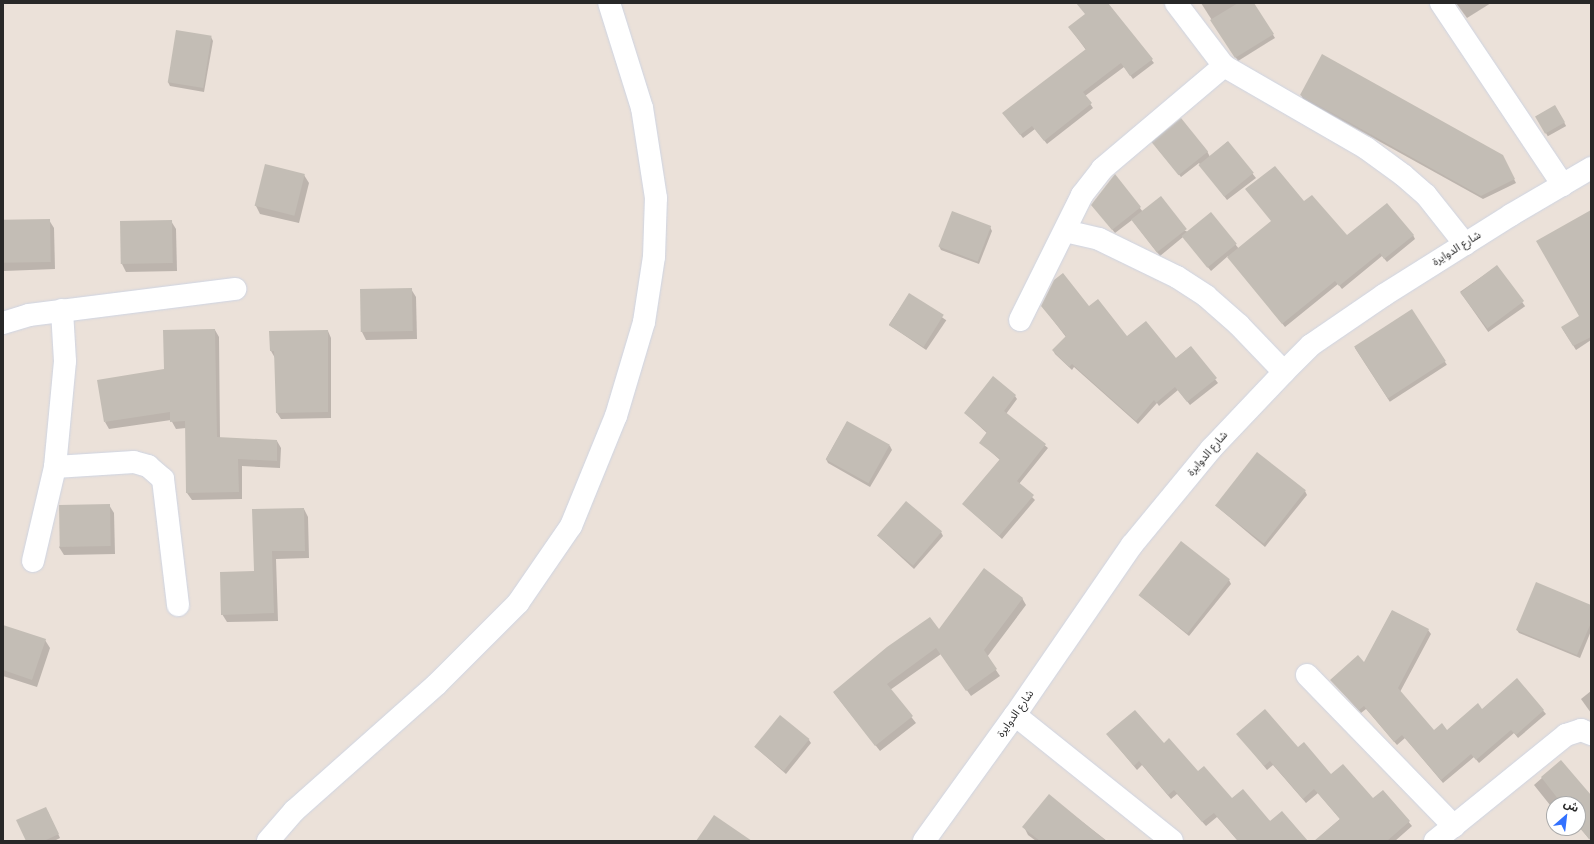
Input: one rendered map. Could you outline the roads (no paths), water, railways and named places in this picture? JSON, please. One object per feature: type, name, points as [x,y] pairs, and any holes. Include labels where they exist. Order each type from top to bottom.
[{"type":"street","points":[[268,841],[294,811],[437,684],[518,603],[571,526],[613,424],[644,322],[654,257],[656,198],[642,108],[609,3]]},
{"type":"street","points":[[1176,3],[1224,66],[1366,148],[1403,175],[1426,195],[1465,244]]},
{"type":"street","points":[[1441,3],[1563,185]]},
{"type":"street","points":[[1020,320],[1082,195],[1102,170],[1224,66]]},
{"type":"street","name":"شارع الدوايرة","points":[[924,841],[1015,715],[1132,545],[1211,449],[1284,372],[1311,345],[1465,244],[1591,168]]},
{"type":"street","points":[[1064,232],[1099,239],[1183,281],[1206,296],[1239,325],[1284,372]]},
{"type":"street","points":[[3,323],[29,315],[62,310],[235,289]]},
{"type":"street","points":[[33,561],[55,467],[65,361],[62,310]]},
{"type":"street","points":[[55,467],[134,462],[148,466],[163,479],[178,605]]},
{"type":"street","points":[[1307,675],[1454,826]]},
{"type":"street","points":[[1015,715],[1172,841]]},
{"type":"street","points":[[1435,841],[1566,735],[1581,730],[1591,734]]}]
